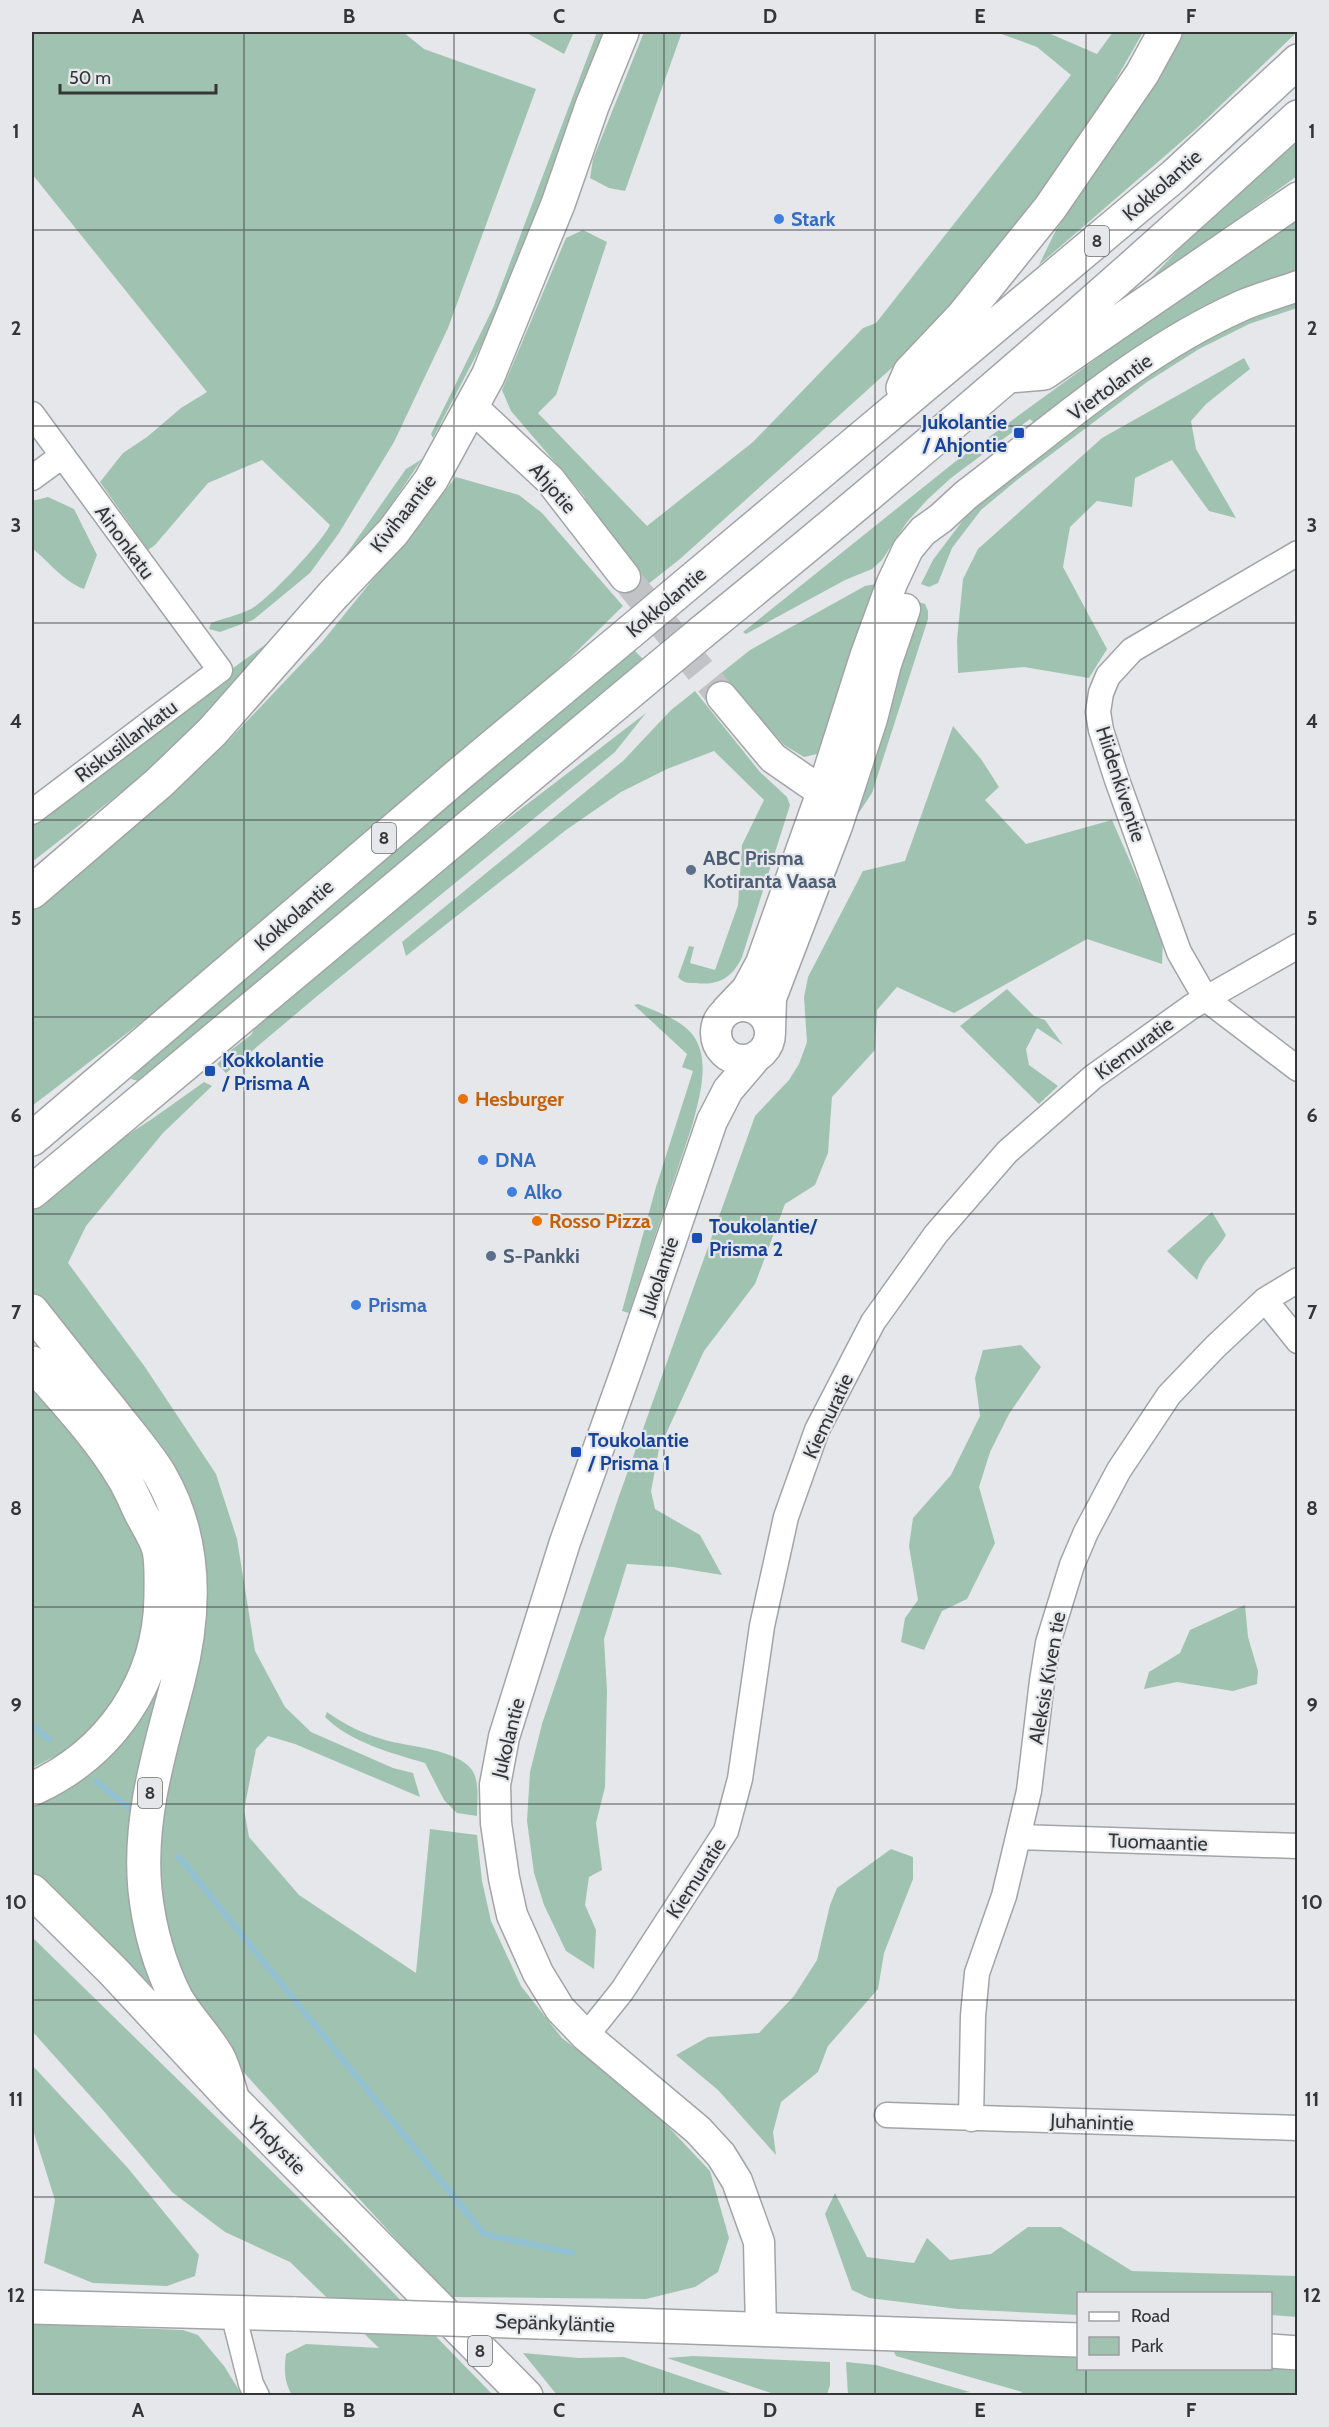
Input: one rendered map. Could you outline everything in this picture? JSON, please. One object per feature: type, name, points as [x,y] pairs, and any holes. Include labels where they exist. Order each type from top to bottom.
[{"type":"main road","name":"Kivihaantie","points":[[32,892],[159,783],[212,732],[333,595],[393,532],[430,480],[488,376],[524,292],[592,106],[622,32]]},
{"type":"main road","points":[[891,414],[910,372],[963,316],[1050,208],[1142,74],[1165,32]]},
{"type":"main road","name":"Kokkolantie","points":[[32,1139],[456,777],[1174,176],[1298,61]]},
{"type":"main road","name":"Kokkolantie","points":[[32,1192],[1007,376],[1298,117]]},
{"type":"main road","points":[[1007,376],[1044,373],[1298,199]]},
{"type":"main road","name":"8","points":[[32,1311],[130,1434],[160,1476],[181,1526],[189,1564],[192,1607],[186,1652],[154,1773],[146,1816],[143,1859],[145,1890],[153,1943],[177,1999],[219,2058],[232,2100]]},
{"type":"main road","points":[[32,1363],[90,1430],[123,1476],[159,1550],[161,1580],[160,1612],[152,1653],[146,1674],[132,1703],[113,1731],[85,1756],[32,1790]]},
{"type":"main road","name":"Yhdystie","points":[[32,1890],[113,1971],[232,2100],[525,2396]]},
{"type":"main road","name":"Sepänkyläntie","points":[[32,2307],[1077,2340]]},
{"type":"main road","points":[[1272,2351],[1298,2353]]},
{"type":"street","name":"Viertolantie","points":[[834,796],[865,657],[892,584],[908,549],[923,531],[966,495],[1136,366],[1189,332],[1242,305],[1298,286]]},
{"type":"street","name":"Ahjotie","points":[[472,407],[550,480],[625,578]]},
{"type":"street","name":"Ainonkatu","points":[[32,414],[220,670]]},
{"type":"street","points":[[32,478],[62,456]]},
{"type":"street","name":"Hiidenkiventie","points":[[1206,999],[1179,952],[1117,780],[1101,730],[1098,712],[1101,693],[1108,676],[1132,650],[1298,553]]},
{"type":"street","name":"Riskusillankatu","points":[[32,812],[220,670]]},
{"type":"street","points":[[722,697],[773,759],[834,796]]},
{"type":"street","points":[[834,796],[771,998],[763,1043],[745,1060],[733,1058],[723,1052],[717,1041],[717,1023],[747,989],[834,796]]},
{"type":"street","name":"Kiemuratie","points":[[586,2036],[622,1991],[726,1831],[741,1779],[762,1626],[786,1517],[817,1430],[873,1322],[936,1234],[1007,1152],[1093,1077],[1191,1007],[1298,946]]},
{"type":"street","points":[[1206,999],[1298,1069]]},
{"type":"street","points":[[727,1010],[740,1006],[754,1008],[765,1017],[763,1043]]},
{"type":"street","name":"Jukolantie","points":[[712,1121],[717,1041]]},
{"type":"street","name":"Jukolantie","points":[[761,2329],[759,2242],[737,2181],[721,2155],[698,2130],[586,2036],[560,2008],[537,1973],[512,1915],[496,1822],[495,1785],[498,1762],[565,1542],[712,1121],[728,1090],[763,1043]]},
{"type":"street","name":"Aleksis Kiven tie","points":[[971,2119],[973,2016],[977,1972],[1004,1896],[1029,1791],[1048,1643],[1072,1565],[1086,1532],[1119,1470],[1169,1395],[1265,1300],[1298,1280]]},
{"type":"street","points":[[1265,1300],[1298,1341]]},
{"type":"street","name":"Tuomaantie","points":[[1018,1837],[1298,1846]]},
{"type":"street","name":"Juhanintie","points":[[887,2115],[1298,2128]]},
{"type":"street","points":[[232,2313],[251,2384],[257,2396]]},
{"type":"green space","points":[[32,32],[403,32],[424,49],[536,89],[448,328],[394,442],[339,533],[310,573],[253,620],[220,632],[209,629],[211,623],[259,604],[306,556],[330,525],[262,460],[208,483],[155,545],[148,550],[100,482],[123,453],[147,437],[181,408],[207,392],[32,174]]},
{"type":"green space","points":[[525,32],[574,32],[564,54]]},
{"type":"green space","points":[[597,32],[608,32],[547,186],[521,261],[495,319],[433,438],[431,434],[493,308]]},
{"type":"green space","points":[[644,32],[682,32],[625,191],[609,188],[590,178],[593,159]]},
{"type":"green space","points":[[996,32],[1046,32],[1097,54],[1113,32],[1146,32],[1142,34],[1059,179],[915,347],[680,559],[647,585],[598,528],[584,496],[511,411],[502,390],[566,238],[583,230],[607,242],[556,395],[538,413],[647,526],[753,442],[863,328],[876,323],[1071,75],[1037,47]]},
{"type":"green space","points":[[1176,32],[1297,32],[1196,129],[1039,265],[1056,230],[1118,139]]},
{"type":"green space","points":[[1297,140],[1297,176],[1139,291],[1193,234]]},
{"type":"green space","points":[[1297,213],[1297,272],[1037,425],[1030,419],[951,478],[928,499],[907,522],[882,560],[872,569],[845,580],[746,634],[743,632],[956,461]]},
{"type":"green space","points":[[1297,300],[1297,308],[1249,324],[1199,349],[1147,382],[1017,480],[981,510],[952,548],[938,583],[929,587],[921,584],[933,560],[975,504],[1142,376],[1247,317]]},
{"type":"green space","points":[[1244,358],[1250,369],[1206,404],[1191,421],[1196,449],[1236,518],[1209,511],[1172,460],[1135,478],[1132,507],[1097,501],[1070,527],[1063,567],[1107,649],[1089,678],[1024,667],[958,673],[957,640],[963,579],[978,549],[1102,438]]},
{"type":"green space","points":[[422,459],[357,555],[265,661],[151,769],[32,862],[32,813],[276,637],[340,563],[406,469]]},
{"type":"green space","points":[[456,477],[519,495],[542,513],[623,606],[513,714],[152,1014],[32,1106],[32,905],[229,740],[322,642]]},
{"type":"green space","points":[[48,497],[74,509],[97,555],[84,589],[63,576],[32,548],[32,501]]},
{"type":"green space","points":[[876,584],[829,741],[817,754],[804,757],[784,745],[720,674],[750,650],[865,586]]},
{"type":"green space","points":[[915,601],[925,604],[928,619],[872,793],[854,820]]},
{"type":"green space","points":[[634,650],[645,661],[142,1082],[131,1079],[178,1031]]},
{"type":"green space","points":[[695,691],[760,772],[787,797],[790,805],[742,957],[730,975],[724,979],[704,984],[686,982],[678,977],[689,946],[694,947],[690,963],[715,970],[738,905],[742,845],[764,800],[714,751],[667,769],[621,792],[566,830],[406,956],[402,942],[623,761],[671,710]]},
{"type":"green space","points":[[646,713],[615,752],[226,1073],[217,1064],[251,1035],[260,1018],[376,920]]},
{"type":"green space","points":[[953,726],[981,759],[999,787],[985,800],[1026,844],[1112,820],[1163,937],[1162,964],[1087,939],[954,1013],[897,987],[877,1010],[875,1050],[832,1097],[828,1153],[815,1185],[785,1204],[755,1284],[704,1351],[659,1449],[651,1491],[655,1509],[700,1535],[722,1575],[673,1567],[627,1564],[604,1639],[607,1691],[605,1787],[596,1823],[602,1870],[589,1877],[585,1905],[596,1930],[594,1969],[566,1951],[544,1905],[534,1873],[527,1821],[530,1772],[542,1724],[619,1496],[755,1116],[789,1080],[799,1064],[807,1042],[804,997],[808,977],[863,871],[905,861]]},
{"type":"green space","points":[[1007,989],[1034,1016],[1045,1020],[1063,1045],[1037,1028],[1026,1049],[1029,1065],[1058,1086],[1039,1104],[960,1026]]},
{"type":"green space","points":[[638,1004],[667,1016],[687,1029],[698,1044],[703,1067],[692,1126],[629,1313],[622,1311],[656,1187],[693,1071],[682,1067],[687,1054],[634,1005]]},
{"type":"green space","points":[[204,1082],[212,1086],[163,1133],[86,1226],[68,1263],[145,1367],[216,1474],[237,1539],[255,1651],[285,1707],[311,1732],[393,1768],[413,1773],[420,1797],[295,1744],[268,1736],[256,1749],[244,1810],[249,1837],[299,1895],[416,1973],[430,1829],[477,1835],[482,1881],[491,1921],[521,1986],[562,2038],[644,2101],[710,2171],[729,2238],[718,2272],[695,2287],[646,2299],[449,2297],[226,2053],[171,1957],[157,1880],[156,1847],[204,1577],[32,1295],[32,1212],[87,1161]]},
{"type":"green space","points":[[1212,1212],[1226,1235],[1206,1261],[1197,1280],[1167,1251]]},
{"type":"green space","points":[[1021,1345],[1041,1367],[1009,1414],[990,1452],[979,1487],[995,1543],[967,1599],[942,1611],[924,1650],[901,1642],[905,1618],[918,1600],[909,1546],[913,1518],[951,1475],[980,1416],[975,1378],[983,1350]]},
{"type":"green space","points":[[32,1380],[102,1463],[148,1560],[149,1612],[122,1703],[86,1740],[32,1768]]},
{"type":"green space","points":[[142,1479],[164,1516],[183,1584],[136,1800],[173,2020],[32,1872],[32,1802],[111,1753],[144,1714],[162,1670]]},
{"type":"green space","points":[[1245,1605],[1248,1637],[1258,1671],[1257,1684],[1233,1691],[1177,1682],[1144,1689],[1149,1672],[1180,1653],[1190,1630]]},
{"type":"green space","points":[[327,1712],[370,1735],[444,1753],[465,1763],[475,1775],[478,1792],[477,1816],[457,1813],[444,1800],[425,1763],[385,1751],[359,1740],[335,1726],[325,1717]]},
{"type":"green space","points":[[891,1849],[913,1857],[913,1879],[884,1953],[878,1989],[828,2046],[818,2072],[781,2102],[773,2132],[776,2155],[718,2090],[676,2055],[708,2037],[759,2033],[794,1996],[817,1960],[830,1905],[837,1888]]},
{"type":"green space","points":[[32,1937],[345,2243],[493,2395],[292,2395],[285,2375],[286,2354],[306,2344],[379,2348],[290,2262],[225,2232],[172,2192],[32,2031]]},
{"type":"green space","points":[[32,2065],[127,2167],[199,2255],[195,2276],[167,2286],[93,2283],[44,2263],[55,2200],[32,2127]]},
{"type":"green space","points":[[835,2193],[867,2257],[914,2263],[927,2238],[950,2260],[991,2254],[1028,2227],[1061,2227],[1132,2271],[1297,2276],[1297,2317],[1272,2315],[1272,2292],[1077,2292],[1077,2315],[958,2309],[869,2298],[852,2290],[825,2214]]},
{"type":"green space","points":[[32,2324],[183,2330],[198,2335],[224,2366],[242,2395],[32,2395]]},
{"type":"green space","points":[[892,2348],[1077,2352],[1077,2370],[1272,2370],[1272,2368],[1297,2370],[1297,2395],[1019,2395],[1022,2392],[896,2356]]},
{"type":"green space","points":[[523,2353],[579,2358],[624,2357],[736,2395],[557,2395]]},
{"type":"green space","points":[[693,2356],[830,2362],[830,2385],[827,2395],[777,2395],[667,2358]]},
{"type":"green space","points":[[846,2362],[876,2365],[970,2392],[940,2396],[848,2395]]},
{"type":"waterway","points":[[32,1725],[49,1739]]},
{"type":"waterway","points":[[96,1781],[129,1808]]},
{"type":"waterway","points":[[179,1857],[484,2234],[572,2253]]},
{"type":"tunnel","points":[[625,577],[722,697]]},
{"type":"place","name":"Stark","points":[[779,219]]},
{"type":"place","name":"Jukolantie / Ahjontie","points":[[1019,433]]},
{"type":"place","name":"ABC Prisma Kotiranta Vaasa","points":[[691,870]]},
{"type":"place","name":"Kokkolantie / Prisma A","points":[[210,1071]]},
{"type":"place","name":"Hesburger","points":[[463,1099]]},
{"type":"place","name":"DNA","points":[[483,1160]]},
{"type":"place","name":"Alko","points":[[512,1192]]},
{"type":"place","name":"Rosso Pizza","points":[[537,1221]]},
{"type":"place","name":"Toukolantie/ Prisma 2","points":[[697,1238]]},
{"type":"place","name":"S-Pankki","points":[[491,1256]]},
{"type":"place","name":"Prisma","points":[[356,1305]]},
{"type":"place","name":"Toukolantie / Prisma 1","points":[[576,1452]]}]
